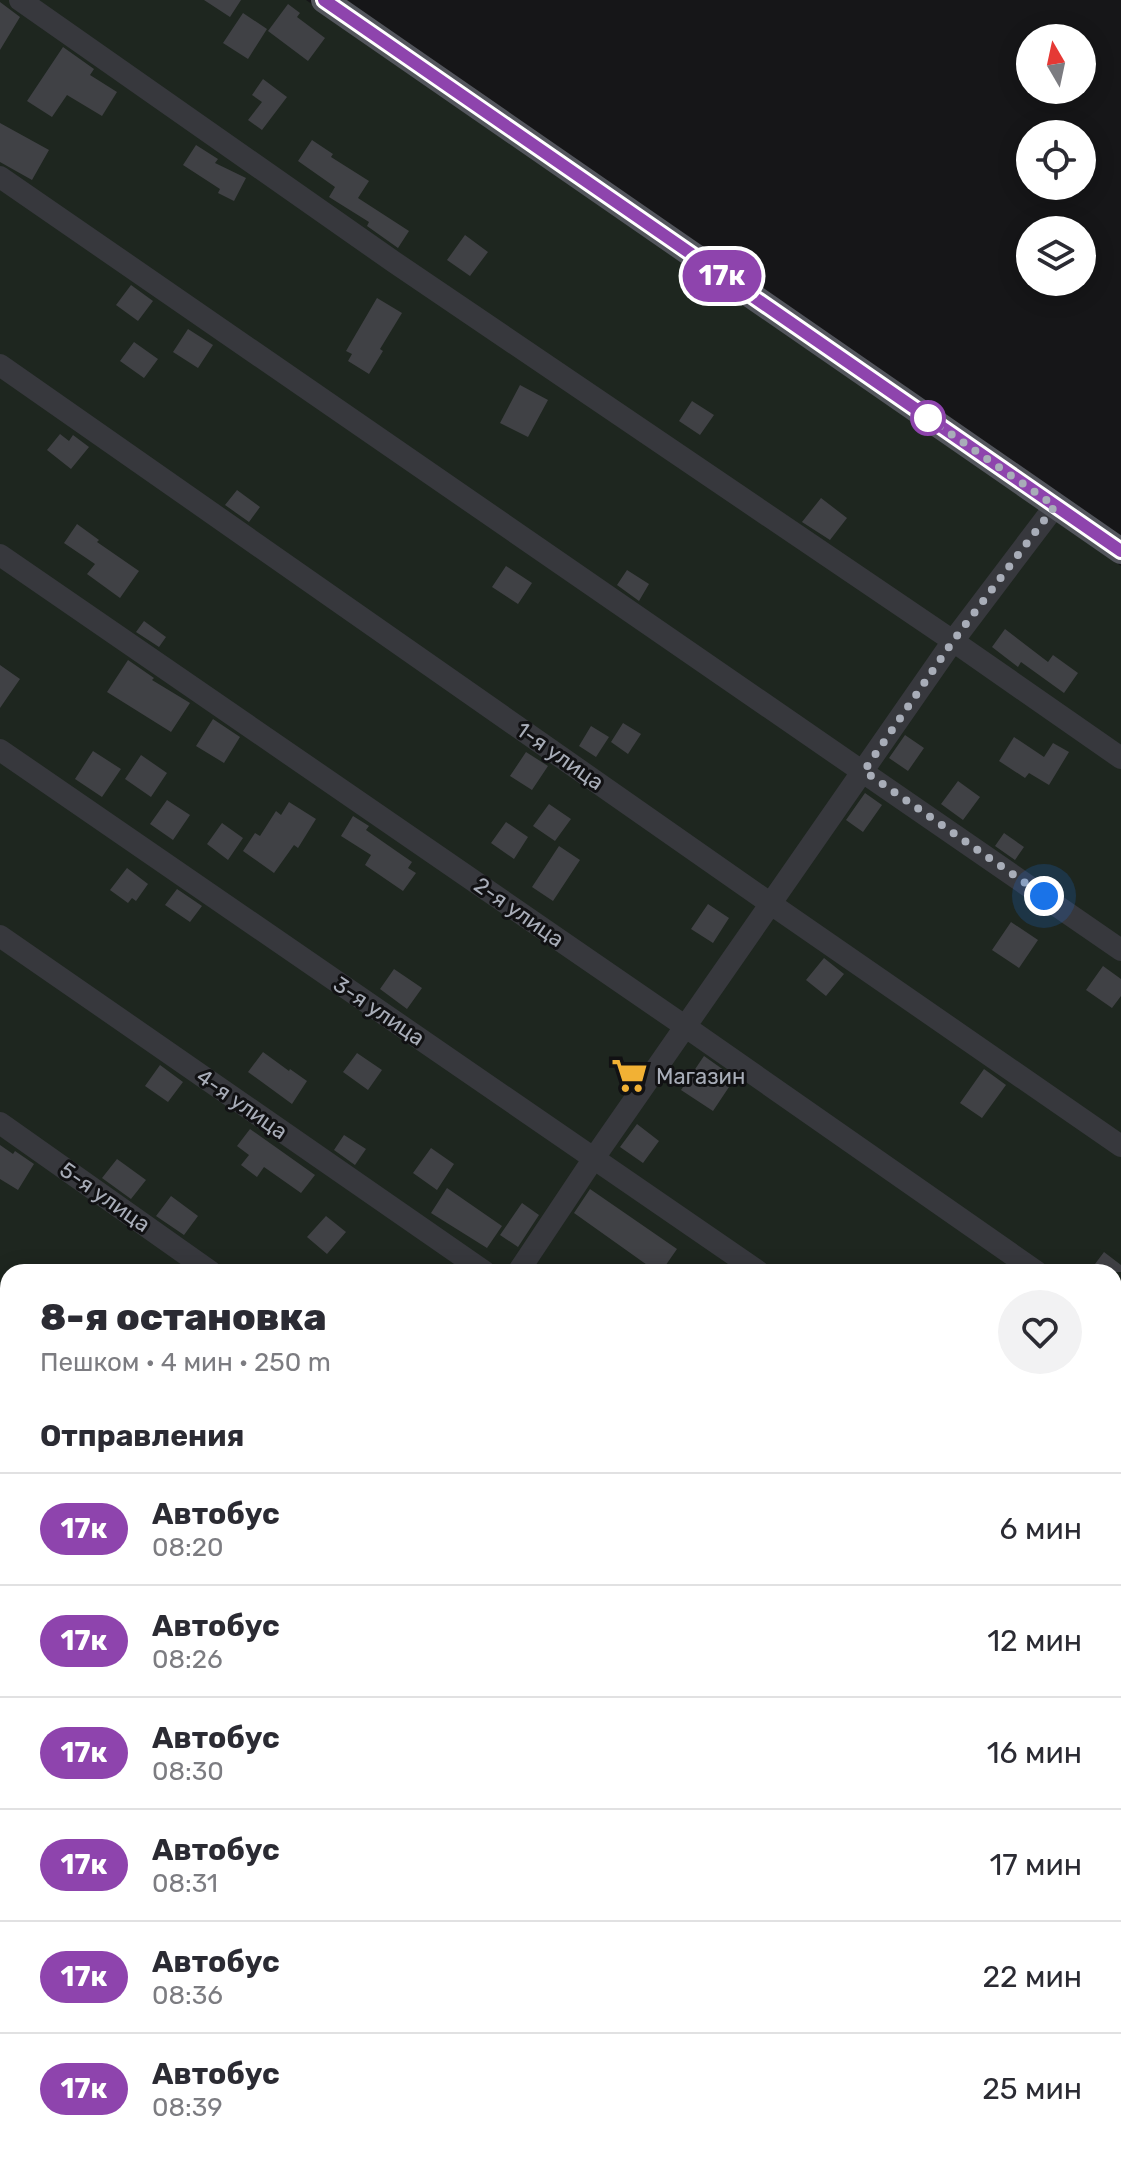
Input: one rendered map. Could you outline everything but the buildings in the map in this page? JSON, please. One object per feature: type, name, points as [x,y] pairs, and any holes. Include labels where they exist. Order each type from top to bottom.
[{"type":"main road","points":[[324,0],[1121,551]]},
{"type":"street","points":[[20,0],[394,262],[1121,758]]},
{"type":"street","points":[[0,177],[1121,950]]},
{"type":"street","name":"1-я улица","points":[[0,365],[1121,1146]]},
{"type":"street","points":[[523,1264],[953,641],[1055,506]]},
{"type":"street","name":"2-я улица","points":[[0,555],[1026,1264]]},
{"type":"street","name":"3-я улица","points":[[0,750],[747,1264]]},
{"type":"street","name":"4-я улица","points":[[0,936],[473,1264]]},
{"type":"street","name":"5-я улица","points":[[0,1123],[200,1264]]},
{"type":"shaded area","points":[[0,0],[306,0],[1121,566],[1121,1264],[0,1264]]},
{"type":"bus line","name":"17к","points":[[324,0],[1121,551]]},
{"type":"place","name":"Магазин","points":[[630,1076]]},
{"type":"route","points":[[928,418],[1055,506],[953,641],[864,771],[1044,896]]}]
